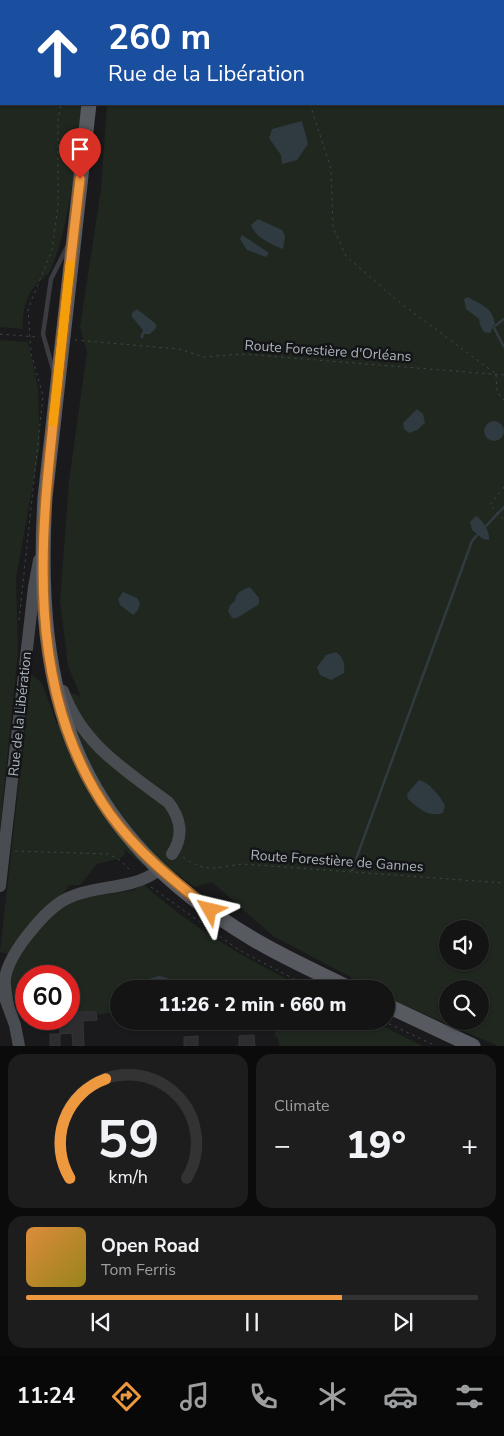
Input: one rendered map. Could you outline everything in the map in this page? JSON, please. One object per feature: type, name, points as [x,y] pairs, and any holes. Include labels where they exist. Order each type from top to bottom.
[{"type":"main road","name":"Rue de la Libération","points":[[89,105],[45,498],[42,542],[44,610],[49,654],[76,719],[92,741],[116,763],[168,802],[175,811],[180,826],[173,852]]},
{"type":"main road","name":"Rue de la Libération","points":[[0,886],[34,587],[42,542]]},
{"type":"main road","points":[[49,654],[56,692],[78,758],[110,813],[130,839],[186,891],[238,929],[288,958],[333,980]]},
{"type":"main road","points":[[8,1006],[5,980],[6,962],[54,907],[68,898],[86,892],[142,881],[153,874]]},
{"type":"main road","points":[[0,983],[15,1024],[19,1046]]},
{"type":"main road","points":[[395,1010],[473,1046]]},
{"type":"lane","points":[[57,382],[48,356],[48,348],[44,336],[51,279],[74,235]]},
{"type":"path","points":[[19,620],[43,396],[31,353],[28,309],[52,250],[58,206],[58,120],[61,105]]},
{"type":"path","points":[[310,105],[331,169],[333,227],[346,256],[399,302],[496,375],[497,392],[504,400]]},
{"type":"path","points":[[0,334],[44,336]]},
{"type":"path","name":"Route Forestière d'Orléans","points":[[62,339],[179,349],[204,357],[242,354],[504,375]]},
{"type":"path","points":[[504,487],[490,505],[504,520]]},
{"type":"path","points":[[5,850],[109,854],[121,860],[142,881],[239,950],[296,980]]},
{"type":"path","name":"Route Forestière de Gannes","points":[[173,852],[194,864],[210,870],[243,864],[504,883]]},
{"type":"path","points":[[395,1027],[436,1046]]},
{"type":"shaded area","points":[[0,105],[82,105],[72,188],[58,251],[48,274],[32,290],[27,301],[23,318],[23,329],[0,327]]},
{"type":"shaded area","points":[[107,105],[504,105],[504,1046],[498,1046],[461,1030],[489,1030],[489,980],[439,980],[439,1020],[395,1001],[395,980],[356,980],[273,936],[212,882],[195,887],[175,872],[162,881],[124,849],[125,854],[121,858],[97,864],[80,885],[70,885],[9,954],[0,952],[31,674],[42,683],[57,724],[62,701],[71,693],[81,697],[68,666],[60,601],[69,481],[87,352],[80,327],[101,189]]},
{"type":"shaded area","points":[[302,121],[308,144],[297,160],[282,164],[281,155],[269,138],[272,129]]},
{"type":"shaded area","points":[[258,219],[282,230],[285,236],[283,249],[269,243],[256,233],[251,225]]},
{"type":"shaded area","points":[[242,235],[269,253],[266,257],[247,250],[240,239]]},
{"type":"shaded area","points":[[468,297],[491,313],[495,323],[490,333],[484,332],[479,319],[466,309],[464,299]]},
{"type":"shaded area","points":[[137,309],[156,324],[156,328],[150,334],[144,334],[143,339],[140,337],[143,330],[132,317],[132,313]]},
{"type":"shaded area","points":[[0,340],[28,342],[38,387],[40,446],[16,578],[18,653],[0,829]]},
{"type":"shaded area","points":[[417,409],[423,414],[425,423],[417,430],[409,433],[404,429],[403,423]]},
{"type":"shaded area","points":[[494,421],[501,424],[504,431],[501,438],[494,441],[487,438],[484,431],[487,424]]},
{"type":"shaded area","points":[[476,516],[486,526],[489,540],[483,539],[472,530],[470,522]]},
{"type":"shaded area","points":[[250,587],[259,598],[259,604],[237,618],[232,618],[228,611],[230,605],[235,601],[240,592]]},
{"type":"shaded area","points":[[123,592],[137,598],[140,603],[138,610],[133,615],[120,605],[118,599]]},
{"type":"shaded area","points":[[336,652],[343,661],[344,673],[331,680],[320,675],[317,667],[326,655]]},
{"type":"shaded area","points":[[419,780],[440,797],[445,805],[443,813],[428,813],[408,799],[407,794]]},
{"type":"shaded area","points":[[143,884],[201,929],[263,967],[288,980],[110,980],[110,1013],[80,1017],[80,965],[16,965],[29,944],[27,940],[52,912],[74,899],[135,890]]},
{"type":"shaded area","points":[[15,967],[15,1002],[11,991],[12,974]]},
{"type":"shaded area","points":[[159,976],[169,980],[148,980]]},
{"type":"shaded area","points":[[275,1030],[390,1030],[423,1046],[279,1046],[278,1038],[275,1036]]},
{"type":"building","points":[[80,1012],[96,1012],[97,1020],[83,1021],[84,1046],[73,1046],[72,1033],[60,1034],[60,1030],[80,1030]]},
{"type":"building","points":[[50,1034],[60,1034],[60,1046],[50,1046]]},
{"type":"building","points":[[254,1035],[255,1046],[239,1046],[239,1036]]},
{"type":"building","points":[[198,1036],[198,1046],[184,1046],[184,1037]]},
{"type":"waterway","points":[[495,326],[504,319]]},
{"type":"waterway","points":[[494,328],[504,347]]},
{"type":"waterway","points":[[485,527],[504,507]]},
{"type":"waterway","points":[[352,870],[472,541],[477,535]]},
{"type":"slow traffic","points":[[53,422],[70,265]]},
{"type":"route","points":[[80,179],[45,498],[42,542],[44,610],[52,673],[66,726],[78,758],[110,813],[130,839],[155,865],[210,910]]}]
